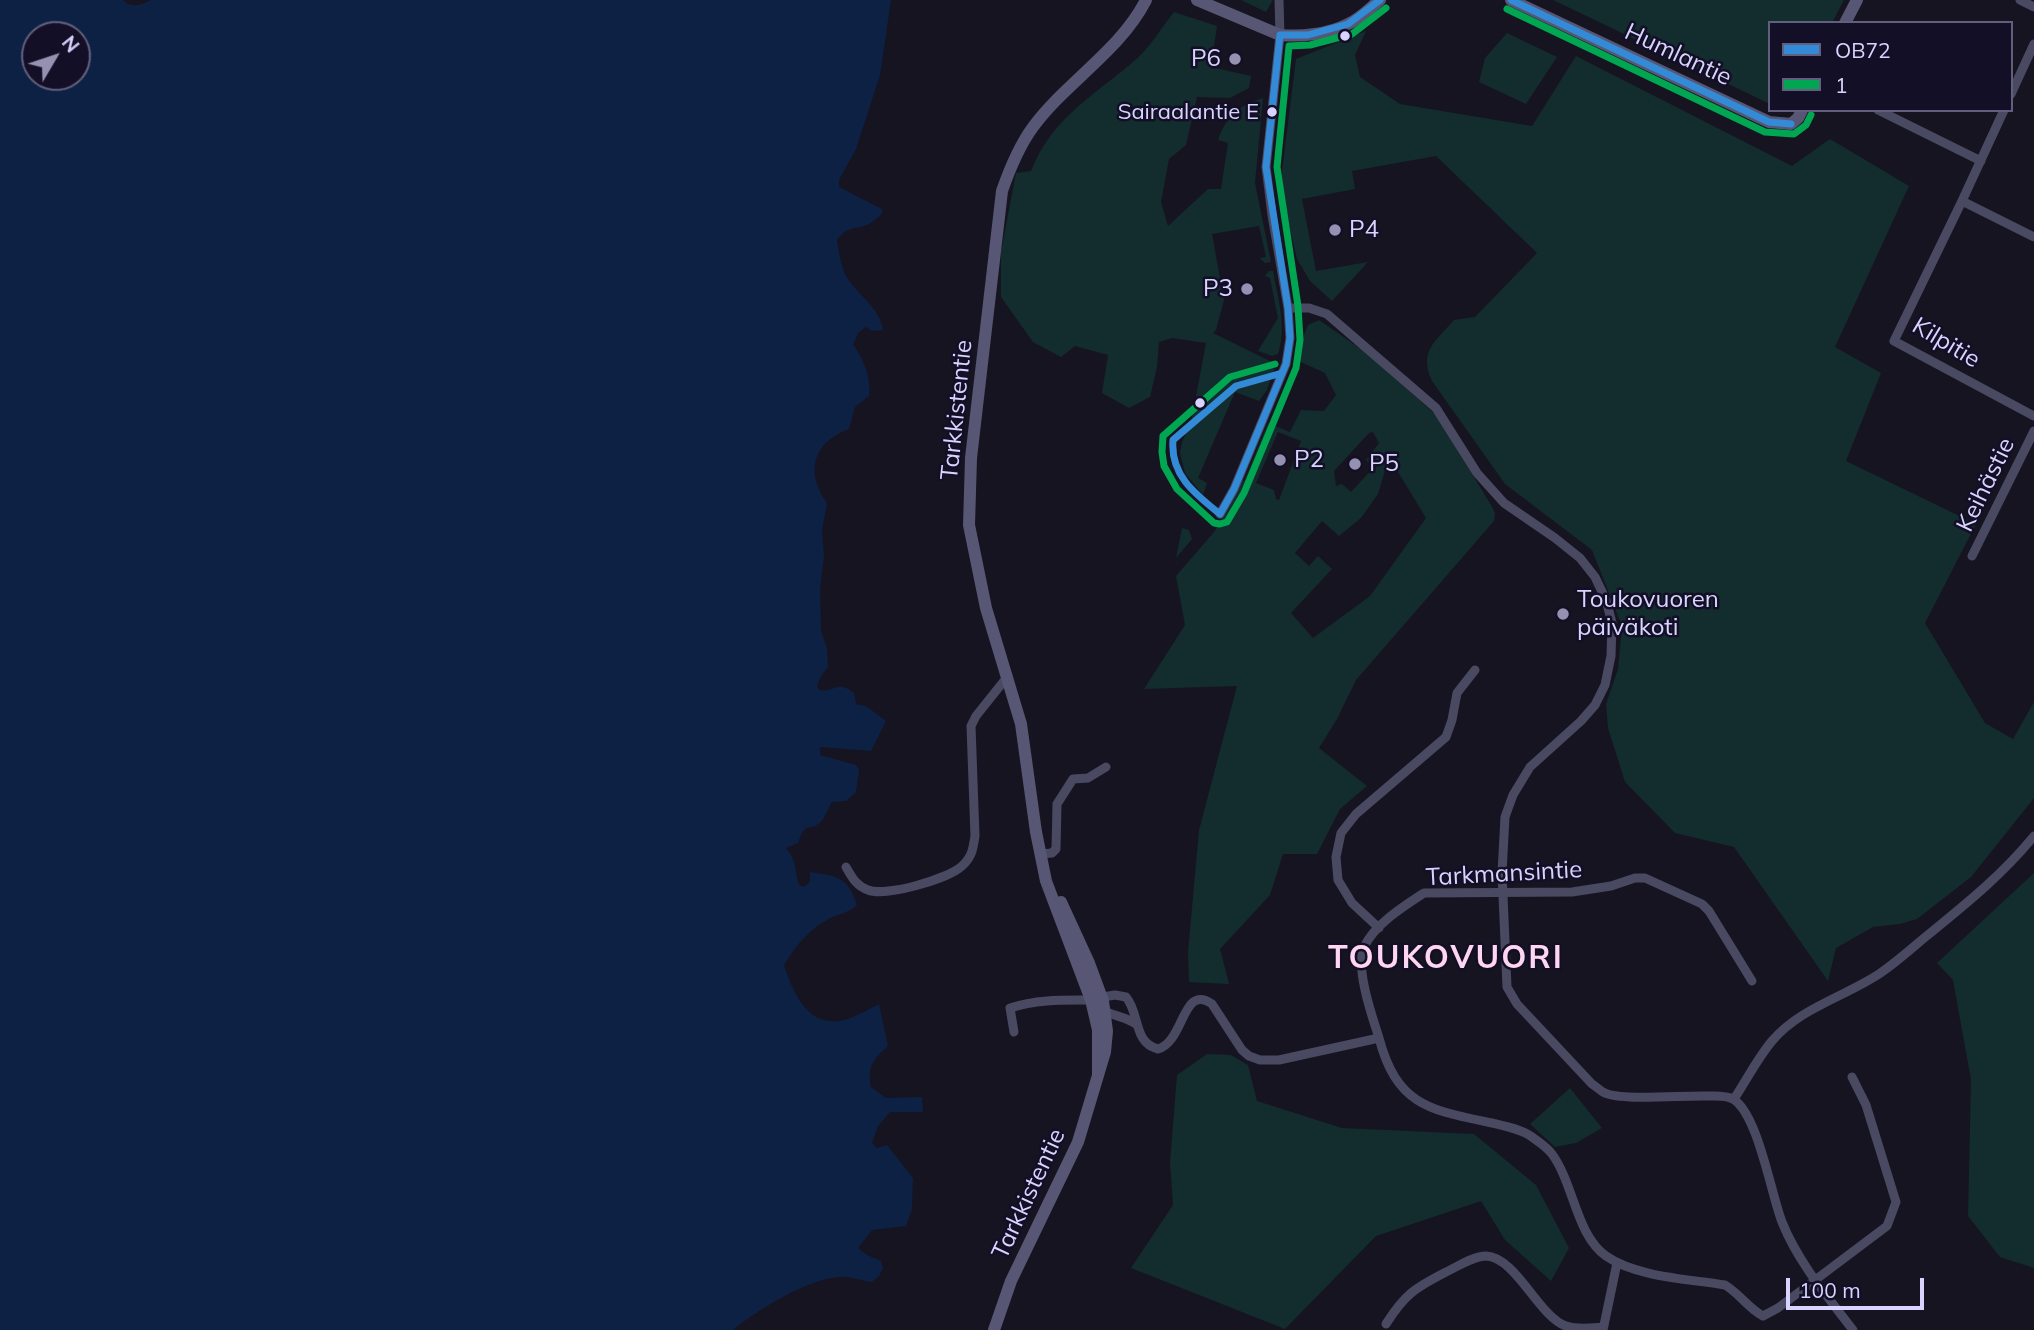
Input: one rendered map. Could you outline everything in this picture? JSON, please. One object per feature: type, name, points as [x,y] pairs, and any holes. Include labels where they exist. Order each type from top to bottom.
[{"type":"street","name":"Tarkkistentie","points":[[1098,1074],[1096,998],[1073,926],[1042,860],[1021,724],[986,608],[969,525],[971,458],[1002,191],[1013,161],[1033,126],[1121,34],[1146,0]]},
{"type":"street","points":[[1197,0],[1280,35],[1308,35],[1348,24],[1380,0]]},
{"type":"street","points":[[1220,514],[1234,489],[1286,364],[1290,338],[1288,308],[1266,167],[1280,35],[1279,0]]},
{"type":"street","name":"Humlantie","points":[[1511,0],[1769,122],[1791,124],[1801,112]]},
{"type":"street","points":[[1846,21],[1857,0]]},
{"type":"street","points":[[2020,0],[2034,7]]},
{"type":"street","points":[[2013,90],[2034,44]]},
{"type":"street","points":[[1882,112],[1981,161]]},
{"type":"street","points":[[2003,112],[1962,201],[2034,237]]},
{"type":"street","name":"Kilpitie","points":[[1962,201],[1894,341],[2034,416]]},
{"type":"street","points":[[1288,308],[1309,308],[1327,314],[1436,408],[1477,473],[1504,503],[1580,558],[1595,577],[1606,600],[1612,622],[1611,656],[1605,685],[1595,705],[1581,721],[1530,767],[1513,796],[1506,817],[1502,873],[1507,987],[1517,1004],[1592,1084],[1605,1093],[1619,1096],[1727,1097],[1734,1100],[1746,1112],[1782,1222],[1815,1279],[1853,1330]]},
{"type":"street","name":"Keihästie","points":[[1972,556],[2034,431]]},
{"type":"street","points":[[1379,928],[1352,902],[1338,880],[1336,857],[1341,834],[1356,814],[1446,737],[1457,693],[1475,670]]},
{"type":"street","points":[[846,867],[859,886],[872,892],[892,890],[947,876],[961,867],[973,853],[975,836],[971,726],[1007,676]]},
{"type":"street","points":[[1042,860],[1056,849],[1057,804],[1063,792],[1073,779],[1088,778],[1106,767]]},
{"type":"street","points":[[1734,1100],[1772,1041],[1794,1021],[1815,1007],[1848,993],[1891,966],[1995,880],[2034,836]]},
{"type":"street","name":"Tarkmansintie","points":[[1617,1263],[1593,1244],[1561,1171],[1545,1147],[1528,1134],[1511,1128],[1439,1112],[1421,1104],[1402,1087],[1394,1077],[1378,1038],[1361,969],[1364,948],[1379,928],[1424,893],[1572,892],[1645,878],[1702,904],[1752,981]]},
{"type":"street","points":[[1014,1032],[1010,1008],[1028,1002],[1126,997],[1135,1013],[1136,1024],[1143,1039],[1149,1046],[1162,1048],[1174,1038],[1192,1001],[1206,1000],[1217,1010],[1242,1050],[1249,1056],[1269,1061],[1378,1038]]},
{"type":"street","name":"Tarkkistentie","points":[[994,1330],[1011,1281],[1078,1142],[1105,1052],[1105,1012],[1096,998]]},
{"type":"street","points":[[1105,1012],[1127,1018],[1136,1024]]},
{"type":"street","points":[[1386,1324],[1402,1300],[1417,1287],[1466,1262],[1486,1256],[1500,1262],[1516,1275],[1559,1322],[1580,1329],[1603,1329],[1617,1263],[1639,1270],[1725,1285],[1737,1292],[1751,1309],[1763,1315],[1778,1308],[1887,1226],[1896,1202],[1866,1105],[1852,1077]]},
{"type":"green space","points":[[1241,0],[1273,0],[1266,12]]},
{"type":"green space","points":[[1553,0],[1844,0],[1833,21],[1768,21],[1768,103]]},
{"type":"green space","points":[[1174,12],[1217,26],[1211,67],[1251,76],[1249,88],[1230,98],[1197,97],[1186,145],[1169,159],[1161,202],[1168,226],[1208,189],[1221,189],[1228,143],[1218,140],[1221,131],[1234,113],[1263,98],[1255,183],[1271,262],[1265,263],[1260,258],[1266,257],[1259,226],[1212,234],[1224,300],[1213,333],[1276,364],[1267,390],[1259,401],[1235,392],[1198,478],[1207,483],[1203,495],[1185,473],[1180,453],[1191,423],[1206,343],[1172,338],[1159,342],[1150,397],[1129,408],[1102,393],[1108,355],[1075,346],[1061,357],[1033,342],[1001,297],[1001,252],[1016,173],[1031,171],[1050,137],[1062,122],[1139,57]]},
{"type":"green space","points":[[1366,31],[1355,55],[1360,77],[1400,104],[1532,126],[1576,56],[1792,166],[1830,139],[1909,186],[1835,347],[1881,373],[1846,461],[1976,524],[1925,623],[1985,723],[2013,739],[2034,702],[2034,798],[1971,877],[1917,919],[1873,927],[1836,948],[1828,981],[1734,847],[1675,833],[1625,782],[1608,728],[1606,704],[1618,669],[1622,626],[1592,550],[1505,484],[1432,381],[1428,371],[1428,354],[1431,347],[1454,320],[1475,317],[1537,253],[1436,156],[1352,171],[1355,189],[1302,199],[1316,271],[1368,262],[1332,301],[1310,281],[1297,259],[1280,187],[1296,59]]},
{"type":"green space","points":[[1507,33],[1557,57],[1526,104],[1479,82],[1485,58]]},
{"type":"green space","points":[[1269,271],[1273,271],[1282,323],[1278,354],[1272,356],[1258,351],[1278,318],[1270,278],[1265,276]]},
{"type":"green space","points":[[1319,320],[1368,354],[1436,415],[1491,505],[1495,513],[1494,521],[1356,680],[1319,748],[1367,786],[1340,809],[1317,854],[1283,854],[1270,895],[1220,949],[1229,984],[1189,982],[1188,952],[1199,830],[1237,686],[1144,689],[1185,625],[1176,576],[1214,532],[1244,481],[1268,423],[1290,432],[1301,410],[1324,411],[1336,395],[1325,373],[1294,359],[1308,325]],"holes":[[[1278,432],[1301,441],[1279,500],[1276,499],[1274,490],[1256,483]],[[1373,432],[1379,443],[1366,460],[1373,468],[1351,492],[1342,484],[1336,486],[1334,471],[1369,433]],[[1389,457],[1426,518],[1370,596],[1313,638],[1291,613],[1332,569],[1318,556],[1309,566],[1295,553],[1322,521],[1339,536],[1361,518],[1378,494]]]},
{"type":"green space","points":[[1182,528],[1189,530],[1192,539],[1176,558]]},
{"type":"green space","points":[[2034,873],[2034,1268],[2000,1257],[1968,1216],[1971,1080],[1953,980],[1937,963]]},
{"type":"green space","points":[[1207,1054],[1231,1055],[1248,1065],[1257,1101],[1342,1128],[1474,1134],[1536,1185],[1569,1248],[1551,1281],[1505,1240],[1481,1201],[1376,1236],[1285,1329],[1131,1268],[1173,1205],[1170,1162],[1177,1075]]},
{"type":"green space","points":[[1570,1088],[1602,1128],[1576,1143],[1555,1147],[1530,1124]]},
{"type":"water","points":[[0,0],[123,0],[140,5],[151,0],[891,0],[880,75],[856,149],[839,180],[839,187],[882,209],[882,214],[867,225],[847,230],[837,240],[846,275],[874,309],[883,330],[872,331],[866,327],[859,332],[853,344],[866,368],[869,396],[855,407],[849,429],[827,442],[820,450],[815,470],[820,491],[827,503],[822,531],[824,556],[820,589],[821,630],[827,649],[828,667],[817,686],[819,690],[839,687],[848,689],[854,693],[856,704],[866,706],[886,721],[871,751],[820,747],[820,755],[856,765],[859,769],[856,792],[846,801],[832,802],[821,822],[803,831],[798,843],[786,848],[794,862],[799,885],[804,887],[810,882],[810,872],[840,879],[850,888],[857,905],[814,929],[797,945],[784,965],[805,1008],[823,1020],[848,1019],[879,1004],[888,1046],[872,1064],[871,1087],[886,1098],[922,1097],[923,1112],[890,1112],[878,1126],[872,1143],[877,1148],[887,1145],[913,1178],[912,1209],[906,1226],[872,1230],[858,1248],[881,1261],[883,1268],[872,1282],[844,1277],[814,1283],[755,1313],[733,1330],[0,1330]]},
{"type":"transit line","name":"OB72","points":[[1280,35],[1308,35],[1348,24],[1380,0]]},
{"type":"transit line","name":"OB72","points":[[1511,0],[1769,122],[1791,124]]},
{"type":"transit line","name":"1","points":[[1275,364],[1230,377],[1163,436],[1164,466],[1177,489],[1214,523],[1227,522],[1244,493],[1296,368],[1300,340],[1298,306],[1277,167],[1289,46],[1310,45],[1352,34],[1386,8]]},
{"type":"transit line","name":"1","points":[[1507,9],[1765,132],[1794,134],[1806,125],[1811,115]]},
{"type":"transit line","name":"OB72","points":[[1280,35],[1266,167],[1288,308],[1290,338],[1286,364],[1234,489],[1220,514],[1193,491],[1180,474],[1173,452],[1173,440],[1236,386],[1282,373]]},
{"type":"place","name":"P6","points":[[1235,59]]},
{"type":"place","name":"Sairaalantie E","points":[[1272,112]]},
{"type":"place","name":"P4","points":[[1335,230]]},
{"type":"place","name":"P3","points":[[1247,289]]},
{"type":"place","name":"P2","points":[[1280,460]]},
{"type":"place","name":"P5","points":[[1355,464]]},
{"type":"place","name":"Toukovuoren päiväkoti","points":[[1563,614]]},
{"type":"district","name":"TOUKOVUORI","points":[[1446,958]]}]
